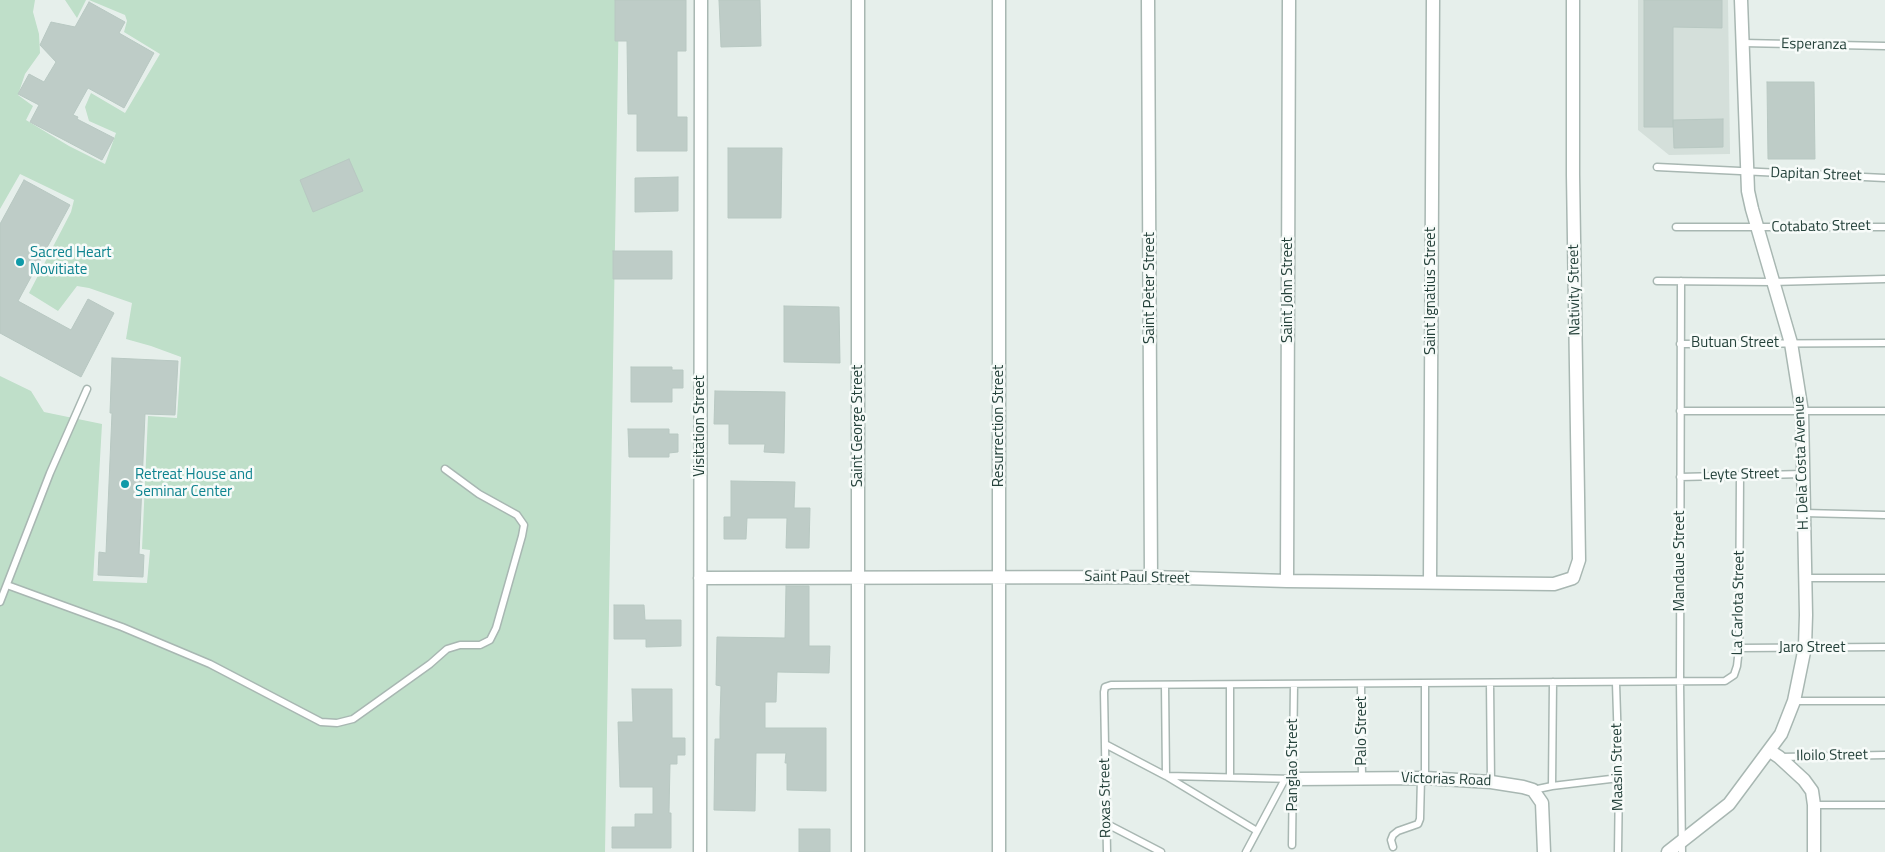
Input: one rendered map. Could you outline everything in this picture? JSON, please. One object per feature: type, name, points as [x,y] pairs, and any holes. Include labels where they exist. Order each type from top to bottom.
[{"type":"street","name":"Visitation Street","points":[[700,852],[701,0]]},
{"type":"street","name":"Saint George Street","points":[[858,0],[858,852]]},
{"type":"street","name":"Resurrection Street","points":[[999,0],[999,852]]},
{"type":"street","name":"Saint Peter Street","points":[[1148,0],[1151,577]]},
{"type":"street","name":"Saint John Street","points":[[1287,581],[1289,0]]},
{"type":"street","name":"Saint Ignatius Street","points":[[1430,582],[1432,0]]},
{"type":"street","name":"Nativity Street","points":[[1573,0],[1573,175],[1579,560],[1573,578]]},
{"type":"street","name":"H. Dela Costa Avenue","points":[[1668,852],[1682,847],[1728,804],[1774,754],[1794,701],[1805,647],[1806,578],[1802,412],[1791,343],[1772,282],[1748,191],[1741,0]]},
{"type":"street","name":"Saint Paul Street","points":[[700,578],[1151,577],[1287,581],[1554,584],[1573,578]]},
{"type":"street","name":"Iloilo Street","points":[[1774,754],[1804,780],[1812,791],[1814,805],[1814,852]]},
{"type":"street","name":"Victorias Road","points":[[1289,779],[1423,778],[1514,784],[1533,790]]},
{"type":"street","points":[[1533,790],[1542,803],[1544,852]]},
{"type":"lane","name":"Esperanza","points":[[1743,43],[1885,46]]},
{"type":"lane","name":"Dapitan Street","points":[[1657,167],[1885,178]]},
{"type":"lane","name":"Cotabato Street","points":[[1676,227],[1885,226]]},
{"type":"lane","points":[[1657,281],[1772,282],[1885,279]]},
{"type":"lane","name":"Mandaue Street","points":[[1681,281],[1680,682],[1682,847]]},
{"type":"lane","name":"Butuan Street","points":[[1680,344],[1885,343]]},
{"type":"lane","points":[[0,602],[50,473],[87,389]]},
{"type":"lane","points":[[1680,412],[1885,411]]},
{"type":"lane","points":[[7,585],[148,638],[210,664],[321,722],[337,723],[353,719],[430,664],[447,649],[460,645],[480,645],[490,640],[496,628],[524,525],[517,515],[478,494],[445,469]]},
{"type":"lane","name":"Leyte Street","points":[[1680,477],[1803,474]]},
{"type":"lane","name":"La Carlota Street","points":[[1165,685],[1725,681],[1734,675],[1739,648],[1740,475]]},
{"type":"lane","points":[[1804,513],[1885,515]]},
{"type":"lane","points":[[1806,578],[1885,578]]},
{"type":"lane","name":"Jaro Street","points":[[1739,648],[1885,647]]},
{"type":"lane","points":[[1552,786],[1553,682]]},
{"type":"lane","name":"Maasin Street","points":[[1616,683],[1619,778],[1618,852]]},
{"type":"lane","name":"Panglao Street","points":[[1292,846],[1289,779],[1294,684]]},
{"type":"lane","name":"Palo Street","points":[[1361,684],[1362,778]]},
{"type":"lane","points":[[1393,847],[1391,840],[1393,835],[1398,830],[1418,824],[1420,819],[1425,684]]},
{"type":"lane","points":[[1490,684],[1491,782]]},
{"type":"lane","points":[[1165,685],[1166,776]]},
{"type":"lane","name":"Roxas Street","points":[[1107,852],[1105,687],[1165,685]]},
{"type":"lane","points":[[1230,685],[1230,776]]},
{"type":"lane","points":[[1794,701],[1885,701]]},
{"type":"lane","points":[[1105,744],[1166,776],[1257,831]]},
{"type":"lane","name":"Iloilo Street","points":[[1774,754],[1885,755]]},
{"type":"lane","points":[[1166,776],[1230,776],[1289,779],[1246,852]]},
{"type":"lane","points":[[1533,790],[1619,778]]},
{"type":"lane","points":[[1814,805],[1885,805]]},
{"type":"lane","points":[[1107,824],[1161,852]]},
{"type":"shaded area","points":[[1638,0],[1728,0],[1730,154],[1669,155],[1638,130]]},
{"type":"green space","points":[[0,0],[35,0],[33,12],[39,34],[40,53],[25,74],[18,95],[33,106],[26,120],[69,146],[105,164],[116,133],[89,121],[85,107],[91,93],[125,113],[160,54],[124,32],[127,21],[125,15],[89,0],[619,0],[605,852],[0,852],[0,376],[31,391],[44,412],[102,424],[93,581],[147,583],[150,550],[142,549],[148,416],[177,418],[181,357],[126,339],[132,303],[89,288],[77,286],[58,311],[29,293],[71,212],[74,200],[20,174],[0,209]]},
{"type":"green space","points":[[65,0],[86,0],[77,18]]},
{"type":"building","points":[[615,0],[686,0],[686,51],[677,51],[677,117],[687,117],[687,151],[637,151],[637,114],[628,114],[627,41],[615,41]]},
{"type":"building","points":[[719,0],[760,0],[761,46],[721,47]]},
{"type":"building","points":[[1644,0],[1722,0],[1722,28],[1673,27],[1673,127],[1644,127]]},
{"type":"building","points":[[89,2],[125,22],[119,33],[154,53],[124,108],[88,88],[73,115],[78,117],[77,119],[114,138],[102,160],[30,122],[39,105],[18,94],[29,74],[44,82],[56,62],[40,45],[51,22],[75,27]]},
{"type":"building","points":[[1767,82],[1814,82],[1815,159],[1768,159]]},
{"type":"building","points":[[1723,119],[1723,147],[1674,148],[1673,120]]},
{"type":"building","points":[[728,148],[782,148],[781,218],[728,218]]},
{"type":"building","points":[[349,159],[363,191],[313,212],[300,180]]},
{"type":"building","points":[[678,177],[678,211],[635,212],[635,178]]},
{"type":"building","name":"Sacred Heart Novitiate","points":[[24,180],[70,205],[18,301],[71,330],[88,299],[114,313],[81,377],[0,333],[0,224]]},
{"type":"building","points":[[613,251],[672,251],[672,279],[613,279]]},
{"type":"building","points":[[784,306],[839,307],[840,363],[784,362]]},
{"type":"building","name":"Retreat House and Seminar Center","points":[[112,358],[178,361],[175,415],[145,414],[139,554],[144,555],[143,577],[98,575],[99,552],[106,553],[112,413],[110,413]]},
{"type":"building","points":[[631,367],[672,367],[672,370],[683,370],[683,388],[672,388],[672,402],[631,402]]},
{"type":"building","points":[[715,391],[785,392],[784,453],[764,452],[765,444],[729,444],[729,424],[714,424]]},
{"type":"building","points":[[628,429],[669,429],[669,434],[678,434],[678,452],[669,453],[669,457],[629,457]]},
{"type":"building","points":[[731,481],[795,482],[794,508],[810,508],[809,548],[786,548],[787,518],[747,518],[746,539],[724,539],[724,517],[731,517]]},
{"type":"building","points":[[786,586],[809,586],[809,646],[830,646],[829,673],[777,672],[776,702],[765,702],[765,728],[826,728],[826,791],[787,790],[786,753],[756,753],[755,811],[714,810],[715,739],[720,739],[721,686],[716,685],[717,637],[785,638]]},
{"type":"building","points":[[614,605],[644,605],[645,620],[681,620],[681,646],[646,647],[646,639],[614,639]]},
{"type":"building","points":[[632,689],[672,689],[672,738],[685,738],[685,755],[677,755],[677,764],[670,764],[669,813],[671,813],[671,848],[612,848],[612,827],[635,827],[635,814],[653,814],[653,787],[620,787],[618,722],[633,722]]},
{"type":"building","points":[[799,829],[830,829],[830,852],[799,852]]},
{"type":"place","name":"Sacred Heart Novitiate","points":[[20,262]]},
{"type":"place","name":"Retreat House and Seminar Center","points":[[125,484]]}]
